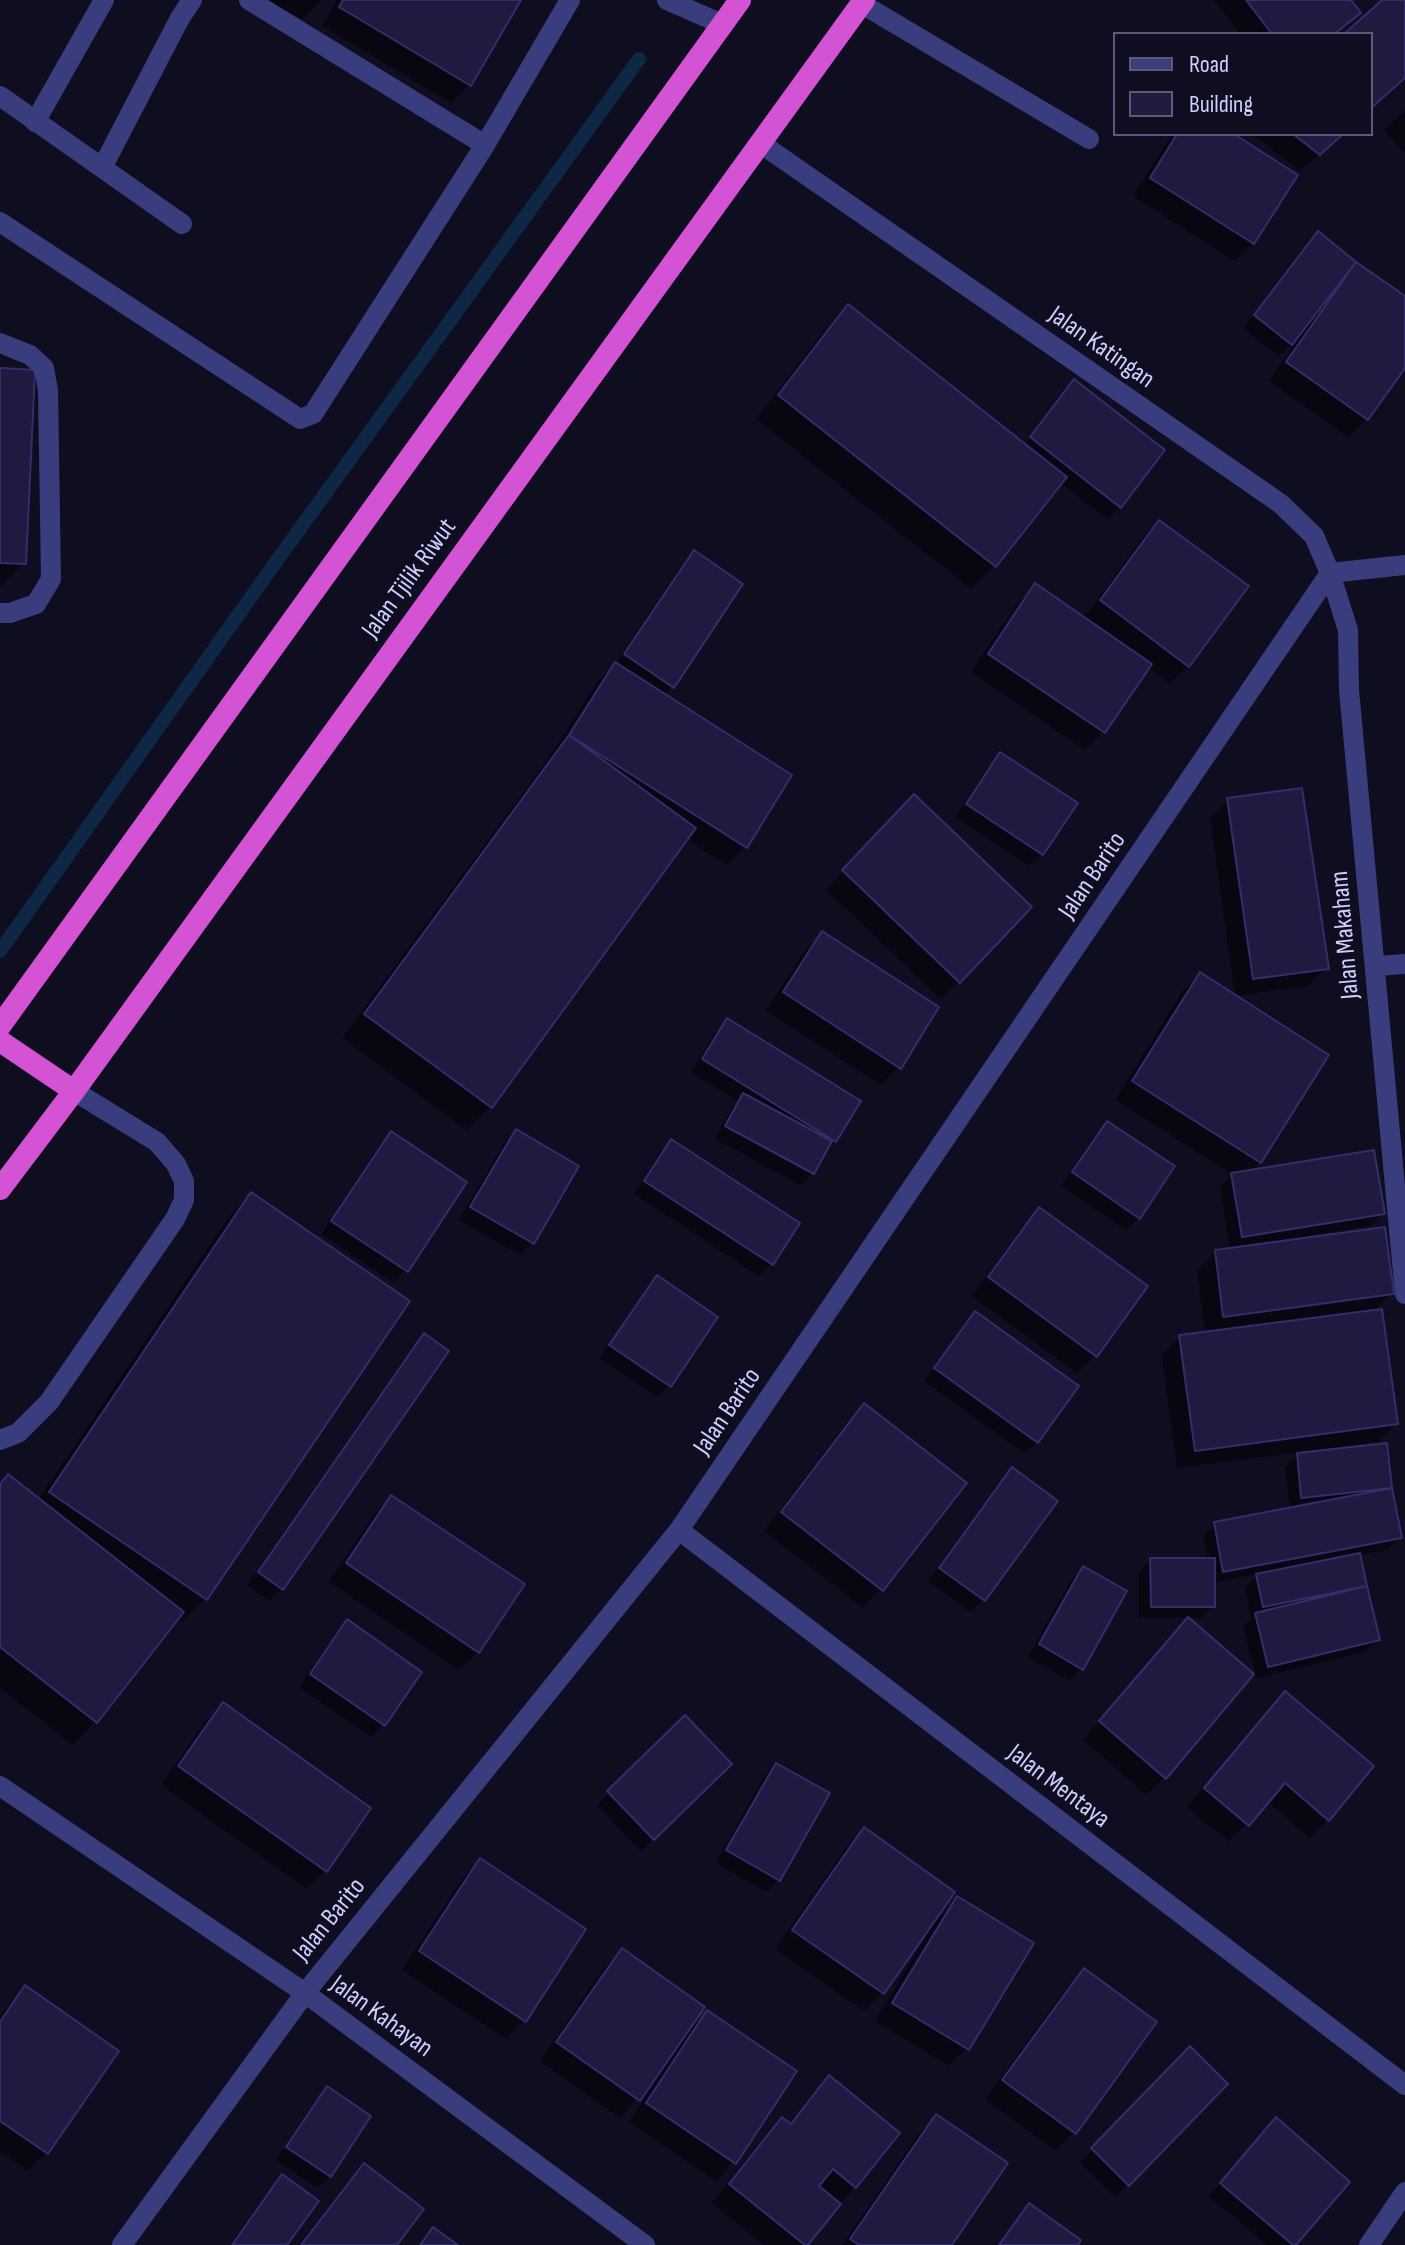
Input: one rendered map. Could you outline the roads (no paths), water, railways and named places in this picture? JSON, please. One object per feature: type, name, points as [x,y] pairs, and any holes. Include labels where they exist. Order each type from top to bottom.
[{"type":"highway","points":[[0,1026],[740,0]]},
{"type":"highway","name":"Jalan Tjilik Riwut","points":[[0,1189],[863,2]]},
{"type":"highway","points":[[0,1041],[74,1091]]},
{"type":"street","points":[[35,122],[104,0]]},
{"type":"street","points":[[249,0],[485,145]]},
{"type":"street","points":[[0,222],[300,419],[313,414],[485,145],[570,0]]},
{"type":"street","points":[[667,0],[722,24]]},
{"type":"street","points":[[102,168],[188,1]]},
{"type":"street","points":[[863,2],[1089,139]]},
{"type":"street","points":[[0,96],[182,224]]},
{"type":"street","name":"Jalan Katingan","points":[[760,143],[1281,504],[1314,536],[1330,573]]},
{"type":"street","points":[[0,343],[37,359],[44,368],[51,579],[36,604],[10,613],[0,613]]},
{"type":"street","points":[[1330,573],[1405,565]]},
{"type":"street","name":"Jalan Makaham","points":[[1330,573],[1348,630],[1349,690],[1405,1294]]},
{"type":"street","name":"Jalan Barito","points":[[122,2245],[305,1993],[679,1530],[1330,573]]},
{"type":"street","points":[[1376,966],[1405,964]]},
{"type":"street","points":[[0,1440],[18,1433],[49,1402],[175,1219],[184,1200],[184,1181],[176,1164],[157,1142],[74,1091]]},
{"type":"street","name":"Jalan Mentaya","points":[[679,1530],[1405,2085]]},
{"type":"street","name":"Jalan Kahayan","points":[[0,1786],[305,1993],[645,2245]]},
{"type":"street","points":[[1369,2245],[1405,2192]]},
{"type":"waterway","points":[[0,951],[639,59]]}]
